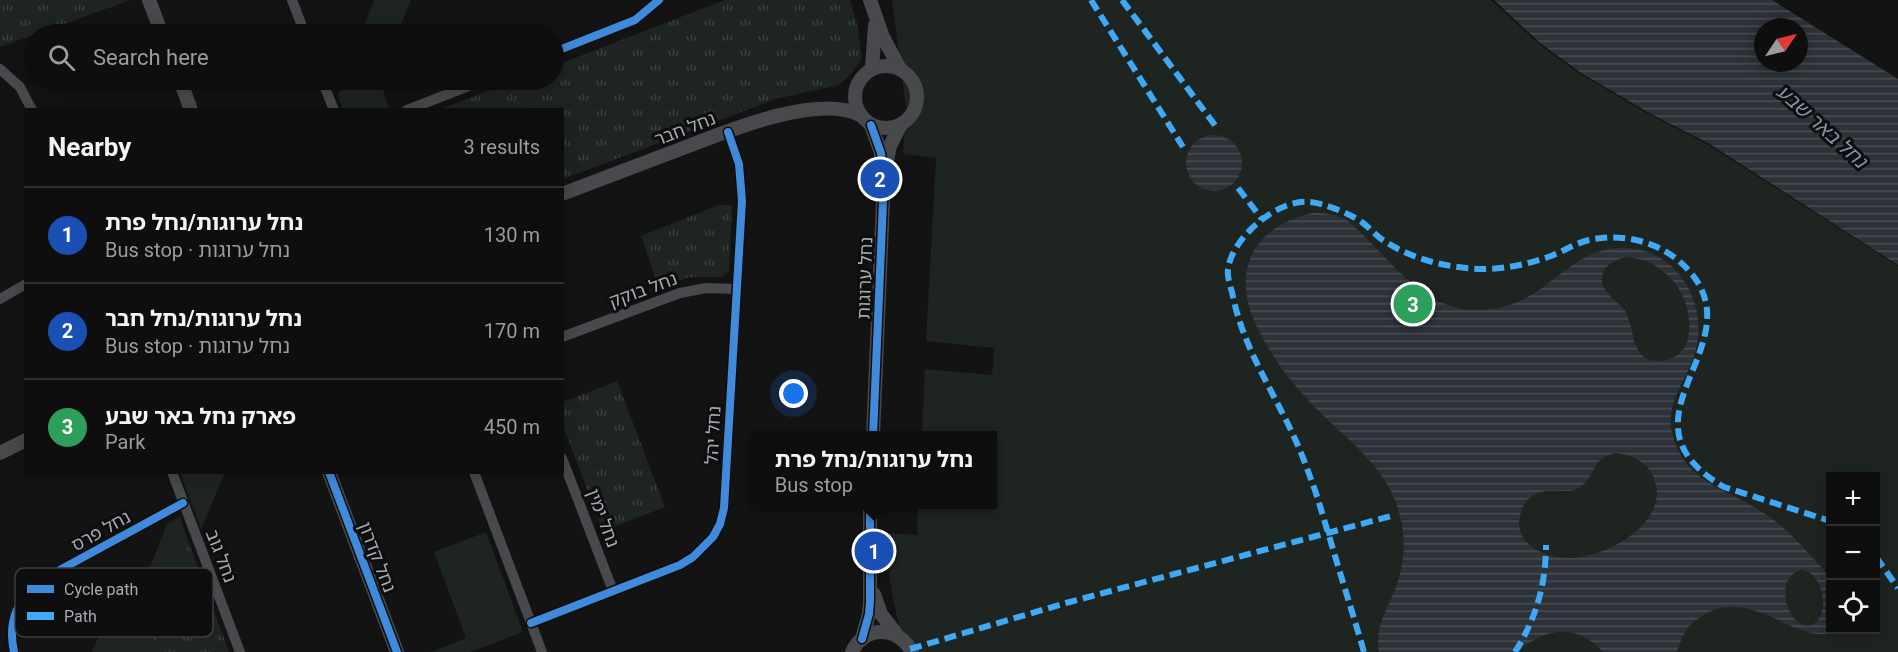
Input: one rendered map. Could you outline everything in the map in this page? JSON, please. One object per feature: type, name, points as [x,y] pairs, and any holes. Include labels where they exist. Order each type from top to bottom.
[{"type":"street","points":[[149,0],[158,24]]},
{"type":"street","points":[[292,0],[301,24]]},
{"type":"street","points":[[564,48],[635,20],[658,0]]},
{"type":"street","points":[[870,0],[876,20],[900,69],[911,79],[918,98],[911,116],[900,126],[885,129],[871,125],[860,115],[855,101],[861,78],[872,69],[886,66],[900,69]]},
{"type":"street","points":[[872,69],[876,20]]},
{"type":"street","points":[[0,69],[21,87],[31,108]]},
{"type":"street","name":"נחל חבר","points":[[823,108],[857,87]]},
{"type":"street","points":[[184,90],[190,108]]},
{"type":"street","points":[[326,90],[333,108]]},
{"type":"street","points":[[412,108],[458,90]]},
{"type":"street","name":"נחל חבר","points":[[564,193],[771,118],[823,108],[849,110],[860,115]]},
{"type":"street","name":"נחל ערוגות","points":[[871,125],[881,153],[884,179]]},
{"type":"street","name":"נחל ערוגות","points":[[873,431],[884,179],[890,146],[900,126]]},
{"type":"street","name":"נחל יהל","points":[[531,623],[680,565],[693,558],[708,543],[720,524],[724,508],[742,186],[738,157],[728,132]]},
{"type":"street","points":[[0,299],[24,285]]},
{"type":"street","name":"נחל בוקק","points":[[564,336],[680,293],[712,288],[737,289]]},
{"type":"street","points":[[0,453],[24,441]]},
{"type":"street","name":"נחל ימין","points":[[564,463],[614,591]]},
{"type":"street","name":"נחל גוב","points":[[173,474],[208,568]]},
{"type":"street","name":"נחל קדרון","points":[[329,474],[397,652]]},
{"type":"street","points":[[475,474],[542,652]]},
{"type":"street","name":"נחל פרס","points":[[63,568],[183,503]]},
{"type":"street","points":[[862,639],[869,614],[870,509]]},
{"type":"street","points":[[870,576],[875,600],[881,614],[912,652]]},
{"type":"street","name":"נחל גוב","points":[[213,581],[240,652]]},
{"type":"street","name":"נחל פרס","points":[[14,652],[12,631],[15,615]]},
{"type":"street","points":[[852,652],[868,634],[883,632],[898,636]]},
{"type":"green space","points":[[0,0],[130,0],[64,24],[24,24],[24,38],[0,47]]},
{"type":"green space","points":[[374,0],[411,0],[401,24],[365,24]]},
{"type":"green space","points":[[725,0],[850,0],[858,28],[862,58],[851,74],[839,85],[776,99],[564,179],[564,108],[443,108],[491,90],[564,90],[564,62]]},
{"type":"green space","points":[[892,0],[1491,0],[1539,44],[1580,74],[1650,115],[1707,144],[1898,266],[1898,652],[905,652],[890,578],[886,533],[917,535],[918,509],[997,509],[997,431],[922,431],[925,369],[992,375],[994,348],[926,341],[936,158],[903,154],[906,107]]},
{"type":"green space","points":[[340,90],[383,90],[389,108],[342,108],[338,94]]},
{"type":"green space","points":[[719,205],[732,205],[729,272],[722,277],[690,277],[659,287],[641,236]]},
{"type":"green space","points":[[617,381],[665,507],[603,531],[564,429],[564,402]]},
{"type":"green space","points":[[180,474],[225,474],[201,529]]},
{"type":"green space","points":[[180,517],[189,543],[179,568],[150,568],[167,524]]},
{"type":"green space","points":[[486,532],[523,632],[470,652],[431,652],[466,638],[434,552]]},
{"type":"green space","points":[[189,543],[198,568],[179,568]]},
{"type":"green space","points":[[213,608],[229,652],[158,652],[151,637],[213,637]]},
{"type":"green space","points":[[98,637],[151,637],[158,652],[92,652]]},
{"type":"water","name":"נחל באר שבע","points":[[1494,0],[1772,0],[1801,18],[1754,18],[1754,72],[1808,72],[1808,23],[1898,79],[1898,265],[1708,143],[1651,114],[1581,73],[1540,43]]},
{"type":"water","points":[[1214,135],[1225,137],[1234,143],[1240,152],[1242,163],[1240,174],[1234,183],[1225,189],[1214,191],[1203,189],[1194,183],[1188,174],[1186,163],[1188,152],[1194,143],[1203,137]]},
{"type":"water","points":[[1313,213],[1322,213],[1336,215],[1348,221],[1416,287],[1443,303],[1474,310],[1505,306],[1522,300],[1580,260],[1605,250],[1620,248],[1642,250],[1668,263],[1687,285],[1697,312],[1698,327],[1698,341],[1694,356],[1674,400],[1672,411],[1673,436],[1678,450],[1685,462],[1704,480],[1770,517],[1794,538],[1821,567],[1826,573],[1826,633],[1808,632],[1757,611],[1738,607],[1719,609],[1694,621],[1680,642],[1677,652],[1603,652],[1593,642],[1582,636],[1571,632],[1560,632],[1538,638],[1517,652],[1379,652],[1378,635],[1398,581],[1403,559],[1402,525],[1396,503],[1375,467],[1307,399],[1280,366],[1258,329],[1246,294],[1247,268],[1255,250],[1268,234],[1293,219]],"holes":[[[1627,257],[1640,259],[1664,272],[1673,281],[1686,303],[1689,316],[1688,340],[1677,356],[1666,360],[1648,359],[1637,349],[1625,311],[1608,294],[1603,284],[1603,273],[1610,264]],[[1616,453],[1627,455],[1642,463],[1653,476],[1657,492],[1654,508],[1646,521],[1619,543],[1588,556],[1555,557],[1530,546],[1520,531],[1519,522],[1522,508],[1528,500],[1543,491],[1570,491],[1582,486],[1602,458]],[[1800,570],[1808,572],[1815,578],[1822,595],[1821,614],[1811,625],[1803,625],[1796,620],[1787,604],[1785,593],[1787,584],[1791,575]]]},
{"type":"marked path","points":[[1091,0],[1183,147]]},
{"type":"marked path","points":[[1122,0],[1217,128]]},
{"type":"marked path","points":[[1238,188],[1262,219]]},
{"type":"marked path","points":[[1364,652],[1309,474],[1291,430],[1241,327],[1228,278],[1231,257],[1247,233],[1270,214],[1296,203],[1322,204],[1358,220],[1383,240],[1408,254],[1457,267],[1482,269],[1517,266],[1551,256],[1584,241],[1603,238],[1644,242],[1670,254],[1691,273],[1706,301],[1706,329],[1679,410],[1679,436],[1692,462],[1724,487],[1826,520]]},
{"type":"marked path","points":[[910,649],[1066,603],[1391,516]]},
{"type":"marked path","points":[[1515,652],[1529,627],[1538,601],[1544,574],[1546,545]]},
{"type":"marked path","points":[[1880,563],[1898,588]]},
{"type":"cycle path","points":[[564,48],[635,20],[659,0]]},
{"type":"cycle path","points":[[871,125],[881,153],[884,179],[873,431]]},
{"type":"cycle path","points":[[531,623],[680,565],[693,557],[713,537],[720,524],[724,508],[742,201],[739,164],[728,132]]},
{"type":"cycle path","points":[[330,474],[397,652]]},
{"type":"cycle path","points":[[63,568],[183,503]]},
{"type":"cycle path","points":[[862,639],[870,601],[870,509]]},
{"type":"cycle path","points":[[14,652],[12,629],[15,616]]},
{"type":"place","name":"נחל ערוגות/נחל חבר","points":[[880,179]]},
{"type":"place","name":"פארק נחל באר שבע","points":[[1413,304]]},
{"type":"place","name":"נחל ערוגות/נחל פרת","points":[[874,551]]}]
